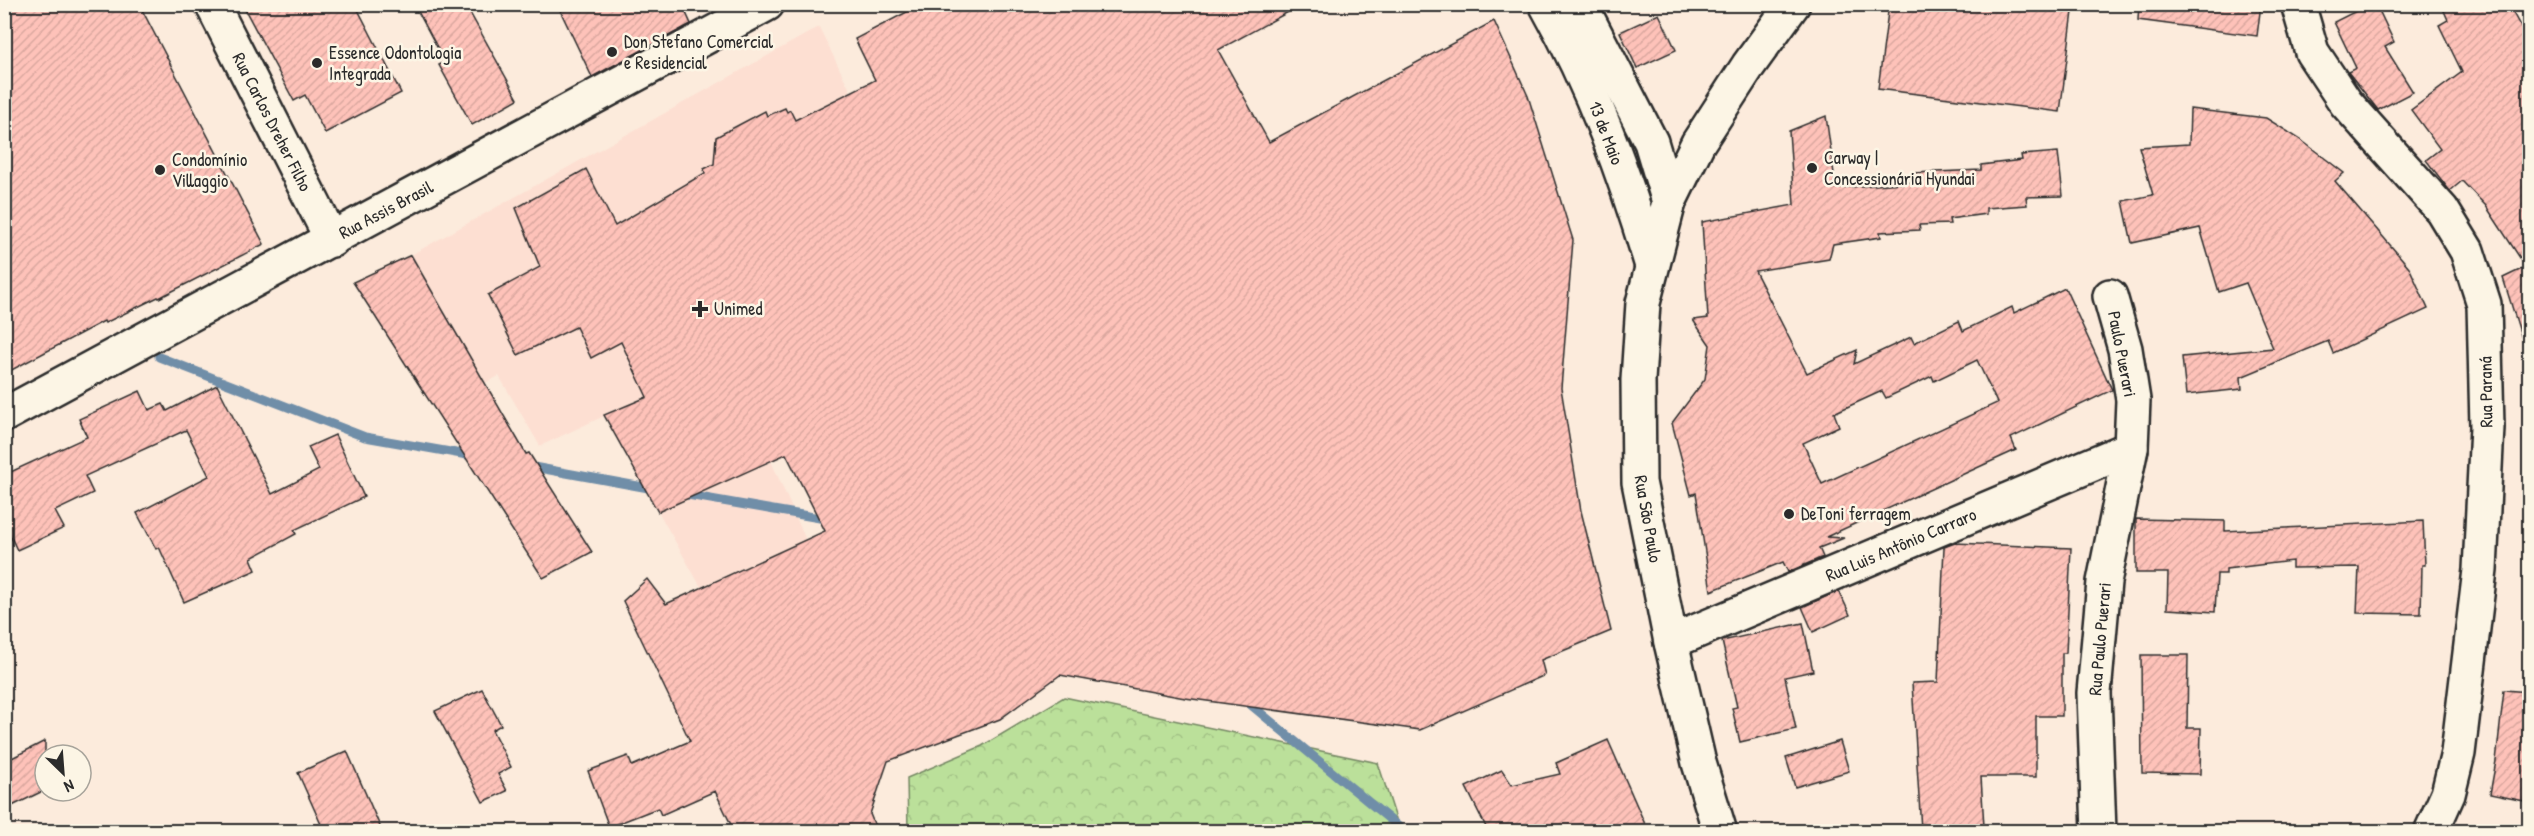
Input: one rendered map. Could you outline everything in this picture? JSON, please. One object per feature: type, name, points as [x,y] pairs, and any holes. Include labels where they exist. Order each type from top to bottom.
[{"type":"street","name":"Rua Carlos Dreher Filho","points":[[212,4],[332,240]]},
{"type":"street","name":"Rua Assis Brasil","points":[[4,415],[767,4]]},
{"type":"street","name":"13 de Maio","points":[[1546,4],[1571,49],[1598,109],[1628,189],[1652,267]]},
{"type":"street","name":"13 de Maio","points":[[1580,4],[1651,142],[1669,202]]},
{"type":"street","name":"Rua São Paulo","points":[[1720,831],[1699,763],[1671,642],[1639,482],[1638,380],[1643,303],[1669,202],[1698,143],[1792,4]]},
{"type":"street","name":"Rua Paraná","points":[[2298,4],[2313,52],[2346,103],[2442,210],[2467,251],[2484,304],[2487,427],[2480,570],[2458,753],[2448,794],[2431,831]]},
{"type":"street","points":[[1571,49],[1599,80],[1642,165],[1647,169],[1659,168],[1698,143]]},
{"type":"street","name":"Paulo Puerari","points":[[2110,296],[2125,349],[2133,400],[2131,448]]},
{"type":"street","name":"Rua Luis Antônio Carraro","points":[[1671,642],[2131,448]]},
{"type":"street","name":"Rua Paulo Puerari","points":[[2099,831],[2095,682],[2104,582],[2131,448]]},
{"type":"shaded area","name":"Unimed","points":[[819,27],[851,92],[771,461],[806,540],[701,587],[604,416],[540,446],[499,376],[485,383],[411,255]]},
{"type":"green space","points":[[1064,697],[1378,763],[1400,831],[908,831],[907,778],[982,746]]},
{"type":"building","points":[[4,4],[139,4],[264,244],[159,298],[105,323],[104,321],[4,374]]},
{"type":"building","points":[[242,4],[355,4],[401,93],[325,133],[305,95],[294,101]]},
{"type":"building","points":[[414,4],[465,4],[518,99],[472,125],[439,65],[445,62]]},
{"type":"building","name":"Don Stefano Comercial e Residencial","points":[[557,4],[682,4],[691,24],[592,77]]},
{"type":"building","points":[[922,4],[1303,4],[1218,50],[1269,142],[1494,21],[1528,96],[1573,240],[1561,388],[1581,511],[1611,631],[1541,660],[1545,675],[1420,730],[1185,698],[1060,675],[1000,719],[888,761],[870,814],[877,831],[734,831],[715,791],[661,815],[658,808],[609,827],[588,771],[628,756],[632,766],[690,741],[623,601],[647,579],[666,604],[825,531],[786,454],[658,512],[604,415],[647,397],[621,342],[591,358],[576,327],[518,355],[488,295],[540,267],[516,208],[586,169],[615,226],[705,173],[704,169],[714,164],[716,137],[765,111],[767,116],[785,108],[787,112],[790,110],[795,120],[875,80],[855,39]]},
{"type":"building","points":[[1889,4],[2074,4],[2060,112],[1878,89]]},
{"type":"building","points":[[2139,4],[2261,4],[2257,36],[2138,20]]},
{"type":"building","points":[[2370,4],[2376,4],[2394,42],[2385,47],[2413,92],[2378,110],[2348,72],[2356,68],[2334,22]]},
{"type":"building","points":[[2441,4],[2508,4],[2529,42],[2529,344],[2524,345],[2503,278],[2526,267],[2486,206],[2462,181],[2450,191],[2426,160],[2440,149],[2411,110],[2462,72],[2439,25],[2448,20]]},
{"type":"building","points":[[1659,14],[1676,50],[1637,68],[1620,32]]},
{"type":"building","points":[[2190,109],[2266,118],[2301,140],[2344,173],[2335,181],[2409,267],[2428,309],[2333,353],[2328,341],[2241,377],[2242,389],[2186,395],[2182,357],[2273,348],[2246,283],[2219,292],[2200,228],[2132,243],[2123,201],[2153,195],[2139,147],[2189,144]]},
{"type":"building","points":[[1826,116],[1836,188],[1914,182],[1913,173],[1981,170],[1981,165],[2022,160],[2021,155],[2058,152],[2063,196],[2026,197],[2027,205],[1986,208],[1986,214],[1949,219],[1950,224],[1919,225],[1920,230],[1880,232],[1881,237],[1833,244],[1829,259],[1755,271],[1807,373],[1857,350],[1854,364],[1911,337],[1914,343],[1959,321],[1963,331],[2012,307],[2014,313],[2065,288],[2112,390],[2011,438],[2016,450],[1826,537],[1844,538],[1819,548],[1823,557],[1788,572],[1783,562],[1711,591],[1696,493],[1691,495],[1672,423],[1705,379],[1710,345],[1693,320],[1708,318],[1702,222],[1794,205],[1789,131]],"holes":[[[1977,360],[1997,403],[1822,484],[1803,443],[1839,426],[1834,413],[1882,391],[1886,398],[1932,376],[1934,381]]]},
{"type":"building","points":[[411,255],[526,454],[529,453],[592,552],[543,578],[353,282]]},
{"type":"building","points":[[217,385],[272,494],[319,470],[308,447],[335,435],[364,497],[294,530],[296,534],[251,558],[256,570],[184,602],[159,547],[156,549],[137,513],[209,476],[186,430],[85,476],[93,493],[55,511],[64,528],[17,550],[4,522],[4,475],[87,437],[79,419],[140,391],[149,410],[163,404],[167,411]]},
{"type":"building","points":[[2136,519],[2225,521],[2225,531],[2423,521],[2425,565],[2422,565],[2421,614],[2357,613],[2359,567],[2292,568],[2292,561],[2226,569],[2226,574],[2217,574],[2215,612],[2167,609],[2168,573],[2136,573]]},
{"type":"building","points":[[1955,543],[2071,548],[2066,653],[2062,653],[2062,716],[2036,716],[2036,777],[1981,777],[1984,827],[1921,830],[1912,683],[1938,682],[1944,547]]},
{"type":"building","points":[[1839,591],[1850,615],[1813,632],[1802,607]]},
{"type":"building","points":[[1803,623],[1813,671],[1785,677],[1796,729],[1740,742],[1732,708],[1737,707],[1722,641]]},
{"type":"building","points":[[2141,655],[2188,655],[2187,728],[2201,728],[2200,774],[2142,773]]},
{"type":"building","points":[[482,689],[501,725],[492,730],[511,767],[498,774],[507,791],[483,802],[435,711]]},
{"type":"building","points":[[2504,690],[2529,692],[2529,802],[2490,794]]},
{"type":"building","points":[[1608,740],[1648,831],[1488,831],[1466,787],[1502,770],[1512,785],[1560,774],[1556,763]]},
{"type":"building","points":[[1840,741],[1849,771],[1795,787],[1786,758]]},
{"type":"building","points":[[33,747],[33,796],[4,810],[4,762]]},
{"type":"building","points":[[347,751],[382,831],[324,831],[298,773]]},
{"type":"waterway","points":[[159,357],[365,437],[473,456]]},
{"type":"waterway","points":[[528,466],[654,489]]},
{"type":"waterway","points":[[682,494],[831,520]]},
{"type":"waterway","points":[[1245,700],[1405,832]]},
{"type":"place","name":"Don Stefano Comercial e Residencial","points":[[612,52]]},
{"type":"place","name":"Essence Odontologia Integrada","points":[[317,63]]},
{"type":"place","name":"Carway | Concessionária Hyundai","points":[[1812,168]]},
{"type":"place","name":"Condomínio Villaggio","points":[[160,170]]},
{"type":"place","name":"Unimed","points":[[700,309]]},
{"type":"place","name":"DeToni ferragem","points":[[1789,514]]}]
